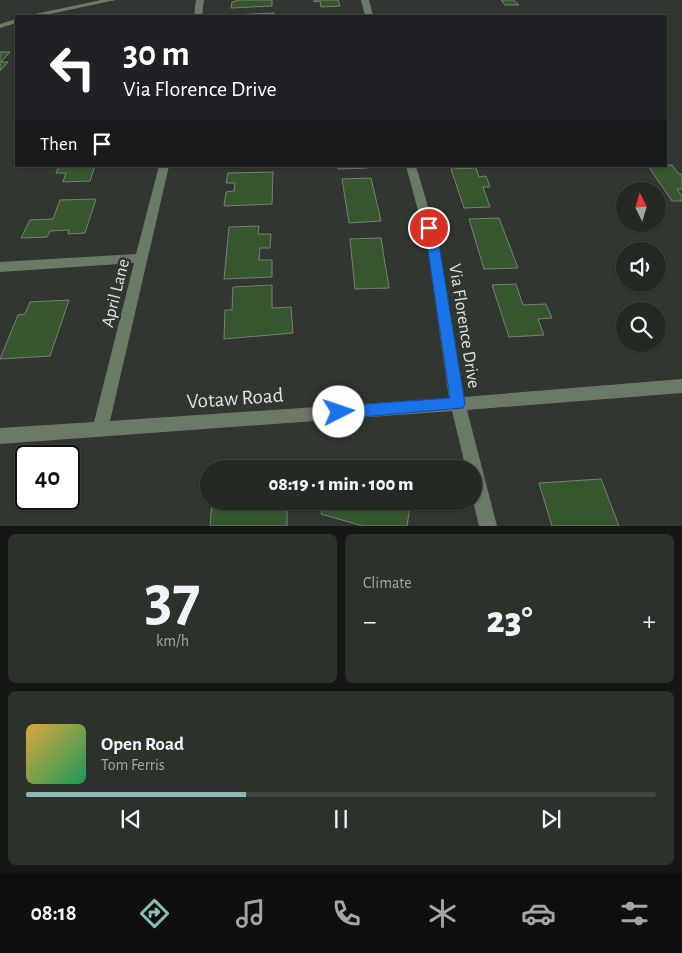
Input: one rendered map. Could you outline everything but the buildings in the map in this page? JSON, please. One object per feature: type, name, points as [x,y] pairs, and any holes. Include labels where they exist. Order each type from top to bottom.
[{"type":"street","points":[[35,15],[112,0]]},
{"type":"street","points":[[198,15],[200,0]]},
{"type":"street","points":[[365,0],[369,15]]},
{"type":"street","points":[[0,26],[15,20]]},
{"type":"street","name":"April Lane","points":[[100,429],[164,167]]},
{"type":"street","name":"Via Florence Drive","points":[[411,167],[433,244],[458,404],[472,460]]},
{"type":"street","points":[[0,267],[143,258]]},
{"type":"street","name":"Votaw Road","points":[[0,436],[458,404],[682,386]]},
{"type":"street","name":"Via Florence Drive","points":[[482,502],[488,526]]},
{"type":"route","points":[[339,412],[458,404],[429,228]]}]
